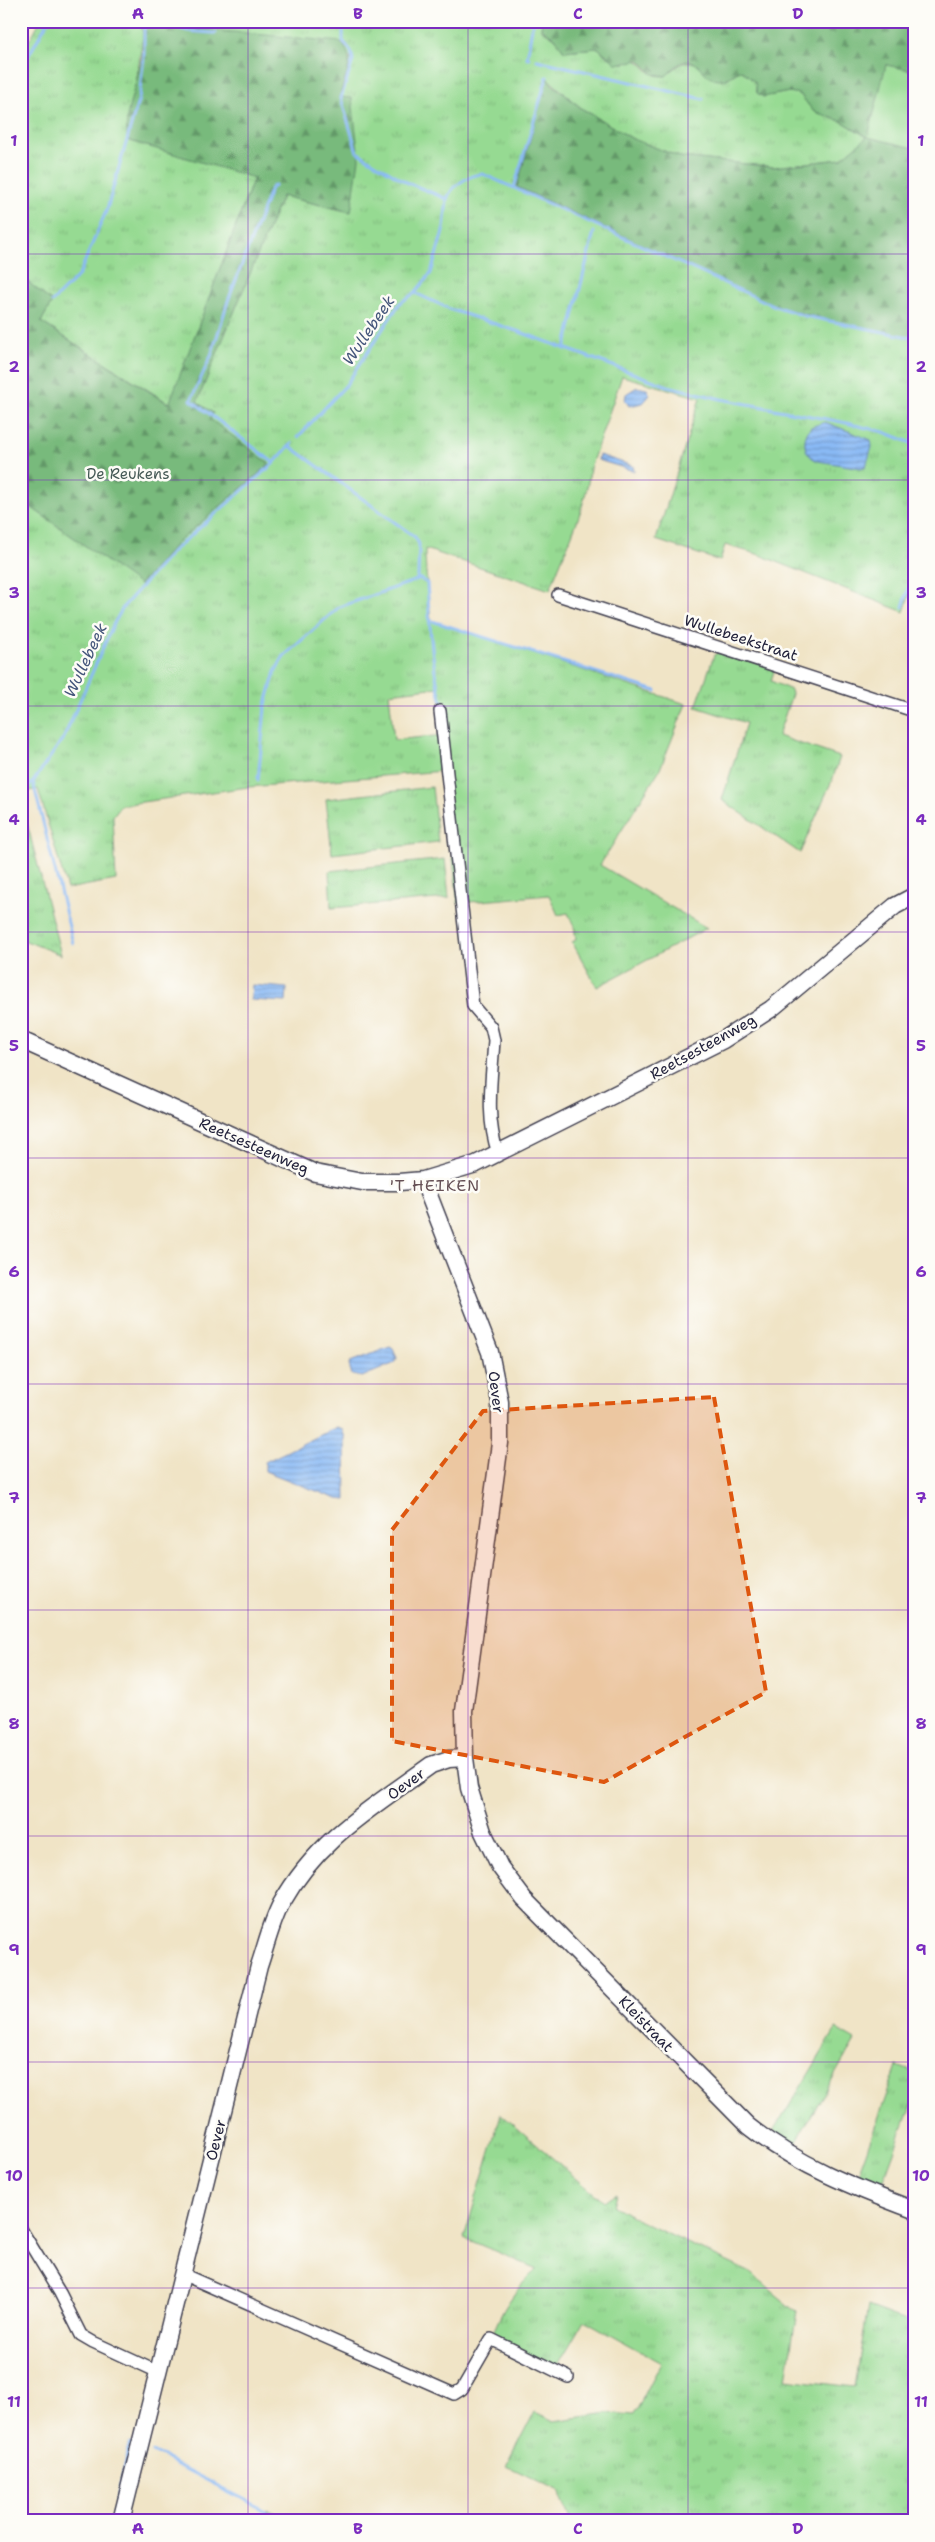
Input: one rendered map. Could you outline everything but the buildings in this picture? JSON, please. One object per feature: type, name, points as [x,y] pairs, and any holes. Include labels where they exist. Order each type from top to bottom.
[{"type":"street","name":"Wullebeekstraat","points":[[558,595],[914,711]]},
{"type":"street","points":[[440,712],[473,1006],[491,1028],[494,1040],[490,1119],[498,1153]]},
{"type":"street","name":"Reetsesteenweg","points":[[21,1040],[315,1173],[362,1182],[423,1180],[476,1164],[722,1040],[771,1009],[895,906],[914,896]]},
{"type":"street","name":"Oever","points":[[121,2521],[259,1966],[281,1906],[303,1870],[336,1834],[431,1765],[449,1759],[464,1758],[464,1711],[500,1443],[500,1402],[485,1336],[423,1180]]},
{"type":"street","name":"Kleistraat","points":[[464,1758],[475,1810],[483,1832],[500,1867],[524,1898],[728,2109],[765,2140],[813,2168],[840,2181],[914,2210]]},
{"type":"street","points":[[21,2229],[60,2293],[81,2335],[158,2372]]},
{"type":"street","points":[[182,2274],[454,2394],[462,2389],[491,2338],[568,2377]]},
{"type":"highlighted area","points":[[714,1397],[766,1692],[604,1782],[392,1741],[392,1530],[483,1411]]},
{"type":"green space","points":[[40,21],[139,21],[144,30],[127,140],[254,177],[170,404],[41,322],[52,302],[21,276],[21,55]]},
{"type":"green space","name":"De Reukens","points":[[139,21],[183,21],[190,28],[341,42],[349,56],[349,62],[340,97],[352,98],[359,159],[351,212],[282,196],[197,402],[213,413],[210,419],[270,464],[178,542],[140,585],[21,500],[21,276],[52,302],[41,322],[169,404],[254,178],[127,140],[127,117],[142,54],[142,30]]},
{"type":"green space","points":[[183,21],[542,21],[541,29],[555,38],[564,51],[598,48],[606,56],[625,64],[634,60],[638,61],[654,75],[659,76],[666,76],[679,66],[689,62],[699,66],[711,78],[727,79],[741,70],[755,82],[757,93],[774,95],[789,92],[800,94],[813,111],[843,122],[868,137],[841,159],[774,167],[679,157],[633,139],[581,108],[547,78],[517,187],[835,322],[914,339],[914,582],[904,612],[757,554],[725,545],[720,561],[656,540],[700,398],[622,376],[590,468],[588,484],[579,515],[550,590],[425,549],[431,620],[686,704],[660,769],[600,865],[707,928],[597,987],[572,942],[576,940],[574,926],[568,913],[558,915],[549,895],[458,903],[443,771],[248,787],[121,805],[113,816],[116,880],[67,889],[38,789],[21,793],[21,500],[140,584],[178,542],[270,464],[209,419],[213,413],[197,402],[282,196],[350,212],[340,97],[351,57],[190,28]],"holes":[[[439,687],[444,735],[394,740],[389,693]]]},
{"type":"green space","points":[[542,21],[914,21],[914,71],[886,65],[868,137],[914,148],[914,339],[835,322],[775,306],[517,187],[547,77],[552,84],[581,108],[633,139],[680,157],[774,167],[841,159],[867,137],[843,122],[813,111],[800,94],[789,92],[763,97],[757,93],[755,82],[741,70],[728,78],[720,80],[706,74],[692,61],[685,61],[666,76],[653,74],[639,60],[617,64],[598,48],[564,51],[555,38],[541,28]]},
{"type":"green space","points":[[886,65],[914,71],[914,148],[868,137]]},
{"type":"green space","points":[[719,652],[775,668],[771,681],[791,690],[792,694],[778,736],[840,757],[833,778],[800,853],[722,800],[746,723],[696,707],[714,655]]},
{"type":"green space","points":[[432,787],[438,842],[332,854],[326,799]]},
{"type":"green space","points":[[21,800],[61,955],[21,939]]},
{"type":"green space","points":[[445,859],[449,898],[331,908],[329,871]]},
{"type":"green space","points":[[836,2029],[855,2040],[794,2145],[774,2131]]},
{"type":"green space","points":[[897,2066],[914,2072],[914,2097],[881,2187],[857,2177]]},
{"type":"green space","points":[[501,2114],[604,2202],[617,2193],[614,2206],[638,2220],[749,2272],[797,2312],[786,2379],[855,2387],[868,2306],[914,2323],[914,2521],[571,2521],[559,2491],[507,2466],[535,2412],[554,2421],[608,2413],[634,2415],[661,2363],[584,2320],[555,2370],[491,2339],[509,2301],[537,2269],[464,2238]]},
{"type":"green space","points":[[268,2509],[291,2521],[262,2521]]},
{"type":"water","points":[[637,387],[647,389],[650,395],[643,403],[629,406],[625,400],[626,394]]},
{"type":"water","points":[[825,422],[871,440],[872,447],[866,466],[861,468],[818,461],[809,455],[805,446],[808,432],[811,427]]},
{"type":"water","points":[[599,455],[633,466],[634,471],[598,460]]},
{"type":"water","points":[[252,985],[287,988],[286,1002],[251,1000]]},
{"type":"water","points":[[390,1347],[397,1358],[395,1363],[362,1377],[352,1375],[350,1362]]},
{"type":"water","points":[[337,1427],[342,1429],[345,1438],[346,1500],[337,1499],[265,1471],[265,1462]]},
{"type":"waterway","points":[[21,69],[48,21]]},
{"type":"waterway","points":[[52,302],[79,275],[107,209],[139,98],[144,56],[144,21]]},
{"type":"waterway","points":[[166,21],[184,30],[216,33]]},
{"type":"waterway","name":"Wullebeek","points":[[298,437],[346,385],[400,303],[415,293],[431,273],[444,228],[447,199],[406,182],[357,152],[341,98],[353,60],[351,51],[343,41],[343,21]]},
{"type":"waterway","points":[[529,58],[527,58],[533,21]]},
{"type":"waterway","points":[[537,60],[703,99]]},
{"type":"waterway","points":[[514,188],[547,77]]},
{"type":"waterway","points":[[447,199],[457,185],[472,176],[483,174],[775,306],[805,316],[914,338]]},
{"type":"waterway","points":[[274,463],[191,400],[211,356],[228,301],[271,188],[275,185]]},
{"type":"waterway","points":[[565,349],[594,232]]},
{"type":"waterway","points":[[415,293],[452,310],[520,332],[668,386],[721,399],[842,422],[884,432],[914,444]]},
{"type":"waterway","name":"Wullebeek","points":[[73,943],[33,782],[64,737],[113,625],[124,606],[173,551],[274,463],[292,443]]},
{"type":"waterway","points":[[258,780],[265,708],[275,672],[284,656],[339,607],[417,580],[418,576],[419,544],[415,537],[290,446]]},
{"type":"waterway","points":[[903,607],[914,571]]},
{"type":"waterway","points":[[417,577],[427,583],[433,660],[443,706]]},
{"type":"waterway","points":[[429,620],[656,691]]},
{"type":"waterway","points":[[21,785],[30,785],[32,783]]},
{"type":"waterway","points":[[112,2521],[130,2444],[133,2445]]},
{"type":"waterway","points":[[152,2452],[286,2521]]},
{"type":"district","name":"'T HEIKEN","points":[[435,1185]]}]
